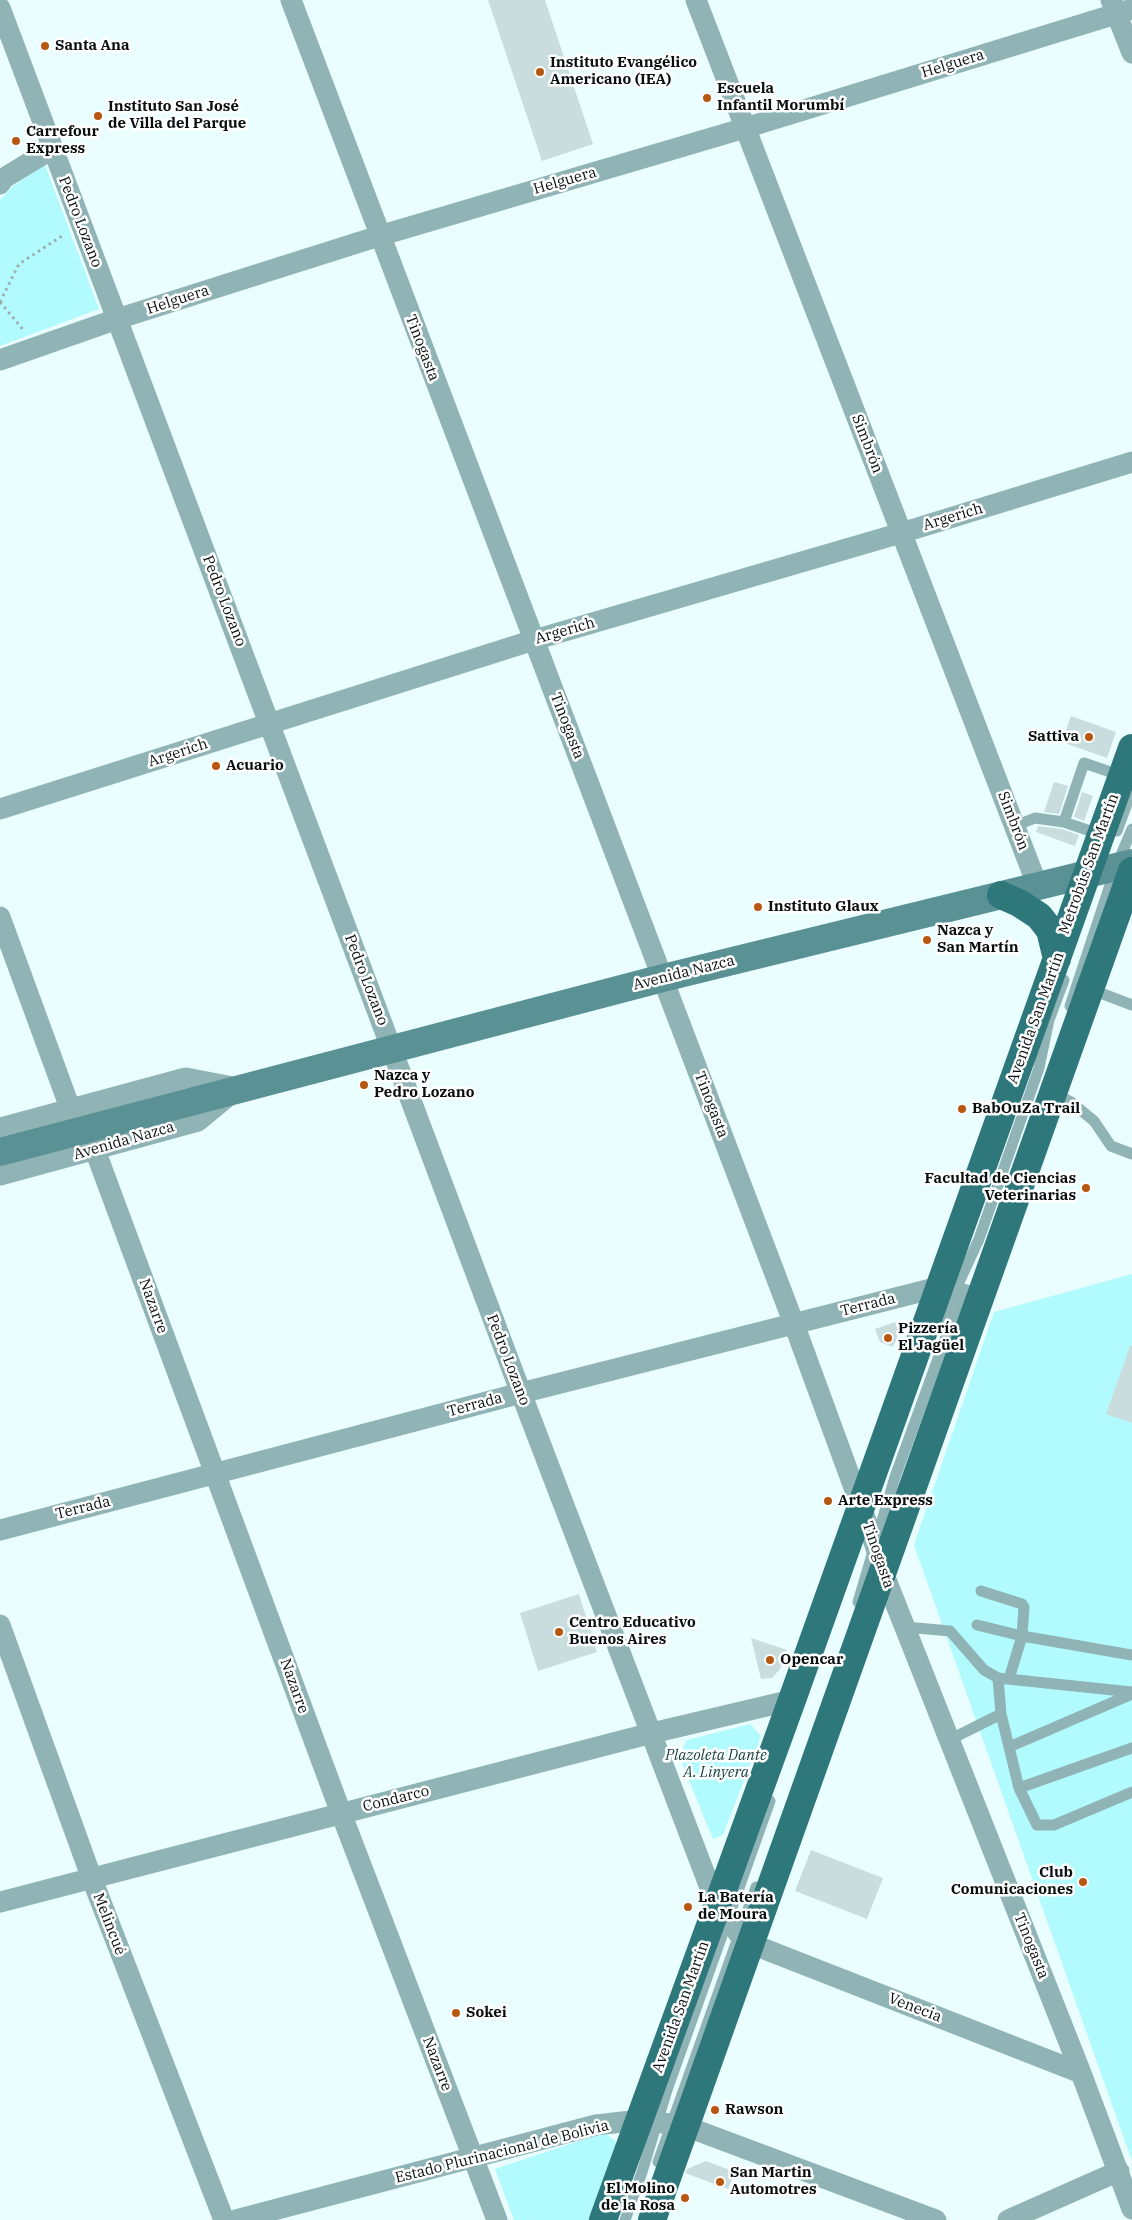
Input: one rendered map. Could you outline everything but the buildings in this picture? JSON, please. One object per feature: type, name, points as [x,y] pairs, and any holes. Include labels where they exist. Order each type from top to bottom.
[{"type":"main road","name":"Avenida San Martín","points":[[652,2220],[663,2123],[733,1926],[792,1700],[866,1530],[960,1293],[1053,1093],[1090,989],[1110,862],[1127,783],[1132,748]]},
{"type":"main road","name":"Avenida Nazca","points":[[0,1152],[663,978],[1038,887],[1110,862]]},
{"type":"main road","name":"Avenida San Martín","points":[[603,2220],[663,2123],[733,1926],[883,1572],[960,1293],[1063,962],[1110,862]]},
{"type":"main road","points":[[1001,895],[1019,903],[1039,916],[1050,930],[1063,962]]},
{"type":"street","name":"Tinogasta","points":[[291,0],[379,236],[794,1324],[866,1530],[1081,2072],[1132,2209]]},
{"type":"street","name":"Simbrón","points":[[696,0],[1038,887]]},
{"type":"street","name":"Helguera","points":[[0,360],[117,319],[379,236],[745,128],[1120,7]]},
{"type":"street","points":[[1120,7],[1132,53]]},
{"type":"street","name":"Pedro Lozano","points":[[0,8],[520,1393],[652,1733],[733,1926]]},
{"type":"street","points":[[0,184],[4,178],[52,148]]},
{"type":"street","name":"Argerich","points":[[0,809],[534,640],[901,533],[1132,462]]},
{"type":"street","points":[[0,917],[70,1108]]},
{"type":"street","name":"Avenida Nazca","points":[[0,1128],[186,1078],[238,1088]]},
{"type":"street","name":"Avenida Nazca","points":[[0,1175],[198,1121],[238,1088]]},
{"type":"street","name":"Nazarre","points":[[95,1150],[341,1813],[497,2220]]},
{"type":"street","name":"Terrada","points":[[0,1530],[520,1393],[794,1324],[960,1293]]},
{"type":"street","name":"Melincué","points":[[0,1626],[92,1879],[224,2220]]},
{"type":"street","name":"Condarco","points":[[0,1902],[652,1733],[792,1700]]},
{"type":"street","name":"Venecia","points":[[733,1926],[1081,2072]]},
{"type":"street","name":"Estado Plurinacional de Bolivia","points":[[236,2220],[474,2159],[596,2125],[663,2123],[936,2220]]},
{"type":"street","points":[[1008,2220],[1119,2171]]},
{"type":"lane","points":[[1064,822],[1084,763],[1127,783]]},
{"type":"lane","points":[[1015,826],[1035,818],[1064,822],[1110,862]]},
{"type":"lane","name":"Metrobús San Martín","points":[[1067,1015],[1110,862],[1132,829]]},
{"type":"lane","points":[[1090,989],[1132,1005]]},
{"type":"lane","points":[[855,1614],[866,1530],[895,1477],[960,1293],[989,1243],[1055,1052]]},
{"type":"lane","points":[[1053,1093],[1071,1102],[1094,1121],[1111,1146],[1132,1154]]},
{"type":"lane","points":[[981,1591],[1022,1604],[1024,1607],[1022,1636],[1004,1678],[1001,1714],[1019,1788],[1038,1825],[1047,1826],[1132,1792]]},
{"type":"lane","points":[[977,1625],[1022,1636],[1132,1655]]},
{"type":"lane","points":[[904,1627],[950,1631],[984,1670],[1004,1678],[1132,1693]]},
{"type":"lane","points":[[1009,1747],[1132,1693]]},
{"type":"lane","points":[[949,1740],[1001,1714]]},
{"type":"lane","points":[[1019,1788],[1132,1748]]},
{"type":"lane","points":[[733,1926],[774,1789]]},
{"type":"lane","points":[[733,1926],[761,1875]]},
{"type":"lane","points":[[638,2220],[653,2177],[663,2123]]},
{"type":"lane","points":[[625,2220],[663,2123]]},
{"type":"path","points":[[38,348],[0,302],[19,264],[80,224]]},
{"type":"green space","points":[[45,165],[99,309],[0,346],[0,200],[13,186]]},
{"type":"green space","name":"Club Comunicaciones","points":[[1132,1274],[1132,2161],[914,1545],[994,1312]]},
{"type":"green space","name":"Plazoleta Dante A. Linyera","points":[[750,1724],[761,1736],[723,1835],[713,1839],[679,1756],[687,1740]]},
{"type":"green space","points":[[600,2134],[608,2135],[615,2141],[618,2149],[594,2220],[514,2220],[495,2169]]},
{"type":"place","name":"Santa Ana","points":[[45,46]]},
{"type":"place","name":"Instituto Evangélico Americano (IEA)","points":[[540,72]]},
{"type":"place","name":"Escuela Infantil Morumbí","points":[[707,98]]},
{"type":"place","name":"Instituto San José de Villa del Parque","points":[[98,116]]},
{"type":"place","name":"Carrefour Express","points":[[16,141]]},
{"type":"place","name":"Sattiva","points":[[1089,737]]},
{"type":"place","name":"Acuario","points":[[216,766]]},
{"type":"place","name":"Instituto Glaux","points":[[758,907]]},
{"type":"place","name":"Nazca y San Martín","points":[[927,940]]},
{"type":"place","name":"Nazca y Pedro Lozano","points":[[364,1085]]},
{"type":"place","name":"BabOuZa Trail","points":[[962,1109]]},
{"type":"place","name":"Facultad de Ciencias Veterinarias","points":[[1086,1188]]},
{"type":"place","name":"Pizzería El Jagüel","points":[[888,1338]]},
{"type":"place","name":"Arte Express","points":[[828,1501]]},
{"type":"place","name":"Centro Educativo Buenos Aires","points":[[559,1632]]},
{"type":"place","name":"Opencar","points":[[770,1660]]},
{"type":"place","name":"Club Comunicaciones","points":[[1083,1882]]},
{"type":"place","name":"La Batería de Moura","points":[[688,1907]]},
{"type":"place","name":"Sokei","points":[[456,2013]]},
{"type":"place","name":"Rawson","points":[[715,2110]]},
{"type":"place","name":"San Martin Automotres","points":[[720,2182]]},
{"type":"place","name":"El Molino de la Rosa","points":[[685,2198]]}]
